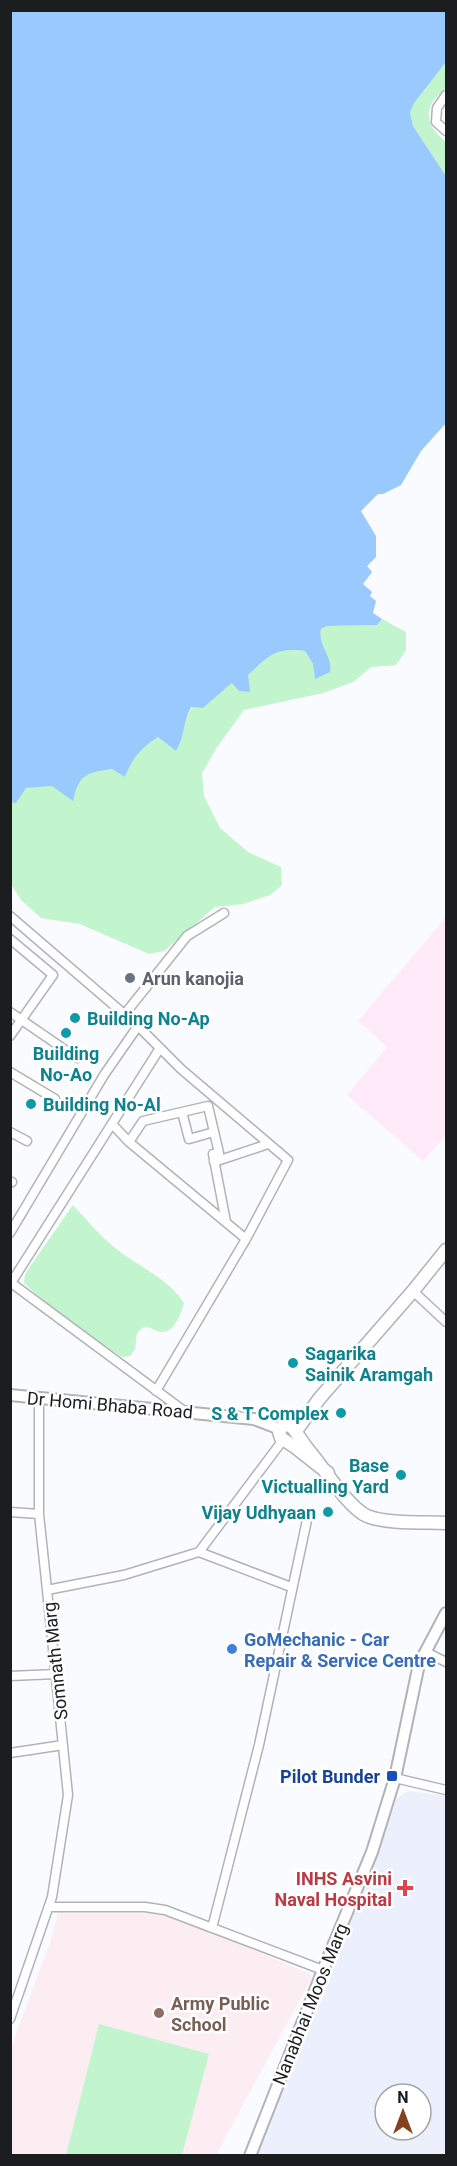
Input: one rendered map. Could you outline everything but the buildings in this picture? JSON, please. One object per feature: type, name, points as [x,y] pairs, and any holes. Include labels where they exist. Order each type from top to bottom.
[{"type":"main road","points":[[447,1250],[288,1434],[328,1473],[353,1505],[366,1515],[378,1519],[447,1524]]},
{"type":"street","points":[[447,94],[437,108],[436,122],[447,131]]},
{"type":"street","points":[[124,1015],[187,936],[224,913]]},
{"type":"street","points":[[10,916],[138,1026],[181,1069],[288,1160],[246,1239],[156,1391]]},
{"type":"street","points":[[10,939],[53,975],[10,1036]]},
{"type":"street","points":[[10,1012],[77,1058]]},
{"type":"street","points":[[10,1233],[104,1075],[138,1026]]},
{"type":"street","points":[[160,1048],[11,1282],[184,1411]]},
{"type":"street","points":[[10,1072],[55,1099]]},
{"type":"street","points":[[129,1142],[143,1121],[208,1106],[219,1153],[213,1154],[226,1222]]},
{"type":"street","points":[[182,1112],[189,1139],[214,1132]]},
{"type":"street","points":[[112,1124],[129,1142],[246,1239]]},
{"type":"street","points":[[10,1132],[27,1141]]},
{"type":"street","points":[[214,1162],[268,1144]]},
{"type":"street","points":[[413,1291],[447,1322]]},
{"type":"street","name":"Dr Homi Bhaba Road","points":[[10,1395],[254,1419],[288,1434]]},
{"type":"street","points":[[39,1398],[39,1514],[47,1590]]},
{"type":"street","points":[[288,1434],[199,1552],[291,1587]]},
{"type":"street","points":[[10,1512],[39,1514]]},
{"type":"street","points":[[212,1928],[259,1745],[307,1520]]},
{"type":"street","name":"Somnath Marg","points":[[10,2019],[49,1907],[68,1794],[47,1590],[124,1575],[199,1552]]},
{"type":"street","name":"Nanabhai Moos Marg","points":[[250,2156],[372,1852],[395,1778],[420,1664],[447,1613]]},
{"type":"street","points":[[426,1652],[447,1662]]},
{"type":"street","points":[[10,1676],[56,1674]]},
{"type":"street","points":[[10,1753],[63,1745]]},
{"type":"street","points":[[395,1778],[447,1790]]},
{"type":"street","points":[[49,1907],[145,1907],[165,1910],[323,1970]]},
{"type":"shaded area","points":[[446,917],[446,1135],[423,1161],[347,1095],[387,1047],[358,1021]]},
{"type":"shaded area","name":"INHS Asvini Naval Hospital","points":[[408,1791],[446,1796],[446,2155],[256,2156],[331,1977],[396,1799]]},
{"type":"shaded area","name":"Army Public School","points":[[58,1913],[164,1913],[313,1975],[216,2155],[11,2155],[10,2050],[50,1943]]},
{"type":"green space","points":[[446,62],[446,86],[433,101],[429,119],[437,134],[446,142],[446,176],[413,126],[410,112],[413,103]]},
{"type":"green space","points":[[382,619],[406,632],[406,650],[396,665],[371,667],[353,682],[323,693],[244,710],[217,747],[202,773],[204,796],[220,828],[248,852],[281,867],[282,885],[270,895],[243,904],[215,907],[164,951],[149,954],[80,924],[41,918],[21,900],[11,884],[11,802],[16,802],[25,788],[77,783],[89,773],[112,769],[125,776],[138,754],[158,737],[176,751],[192,707],[203,708],[232,683],[248,675],[270,655],[287,648],[305,651],[313,664],[321,629],[327,626],[377,625]]},
{"type":"green space","points":[[73,1205],[109,1243],[170,1286],[184,1303],[181,1313],[168,1331],[143,1327],[137,1333],[135,1349],[130,1356],[122,1357],[61,1317],[24,1283],[29,1268]]},
{"type":"green space","points":[[99,2024],[209,2054],[182,2155],[66,2155]]},
{"type":"water","points":[[11,10],[446,11],[446,62],[414,103],[410,112],[413,126],[446,176],[446,423],[421,451],[401,485],[383,494],[378,494],[361,511],[376,536],[376,557],[367,566],[372,572],[363,584],[372,592],[370,596],[376,601],[373,613],[382,619],[377,625],[327,626],[321,629],[321,640],[329,661],[330,672],[315,679],[313,664],[305,651],[286,650],[273,654],[248,675],[250,692],[239,691],[232,683],[203,708],[191,707],[176,751],[158,737],[138,754],[125,777],[112,769],[85,776],[78,785],[73,801],[52,786],[26,788],[16,803],[11,802]]},
{"type":"place","name":"Arun kanojia","points":[[130,978]]},
{"type":"place","name":"Building No-Ap","points":[[75,1018]]},
{"type":"place","name":"Building No-Ao","points":[[66,1033]]},
{"type":"place","name":"Building No-Al","points":[[31,1104]]},
{"type":"place","name":"Sagarika Sainik Aramgah","points":[[293,1363]]},
{"type":"place","name":"S & T Complex","points":[[341,1413]]},
{"type":"place","name":"Base Victualling Yard","points":[[401,1475]]},
{"type":"place","name":"Vijay Udhyaan","points":[[328,1512]]},
{"type":"place","name":"GoMechanic - Car Repair & Service Centre","points":[[232,1649]]},
{"type":"place","name":"Pilot Bunder","points":[[392,1776]]},
{"type":"place","name":"INHS Asvini Naval Hospital","points":[[405,1888]]},
{"type":"place","name":"Army Public School","points":[[159,2013]]}]
